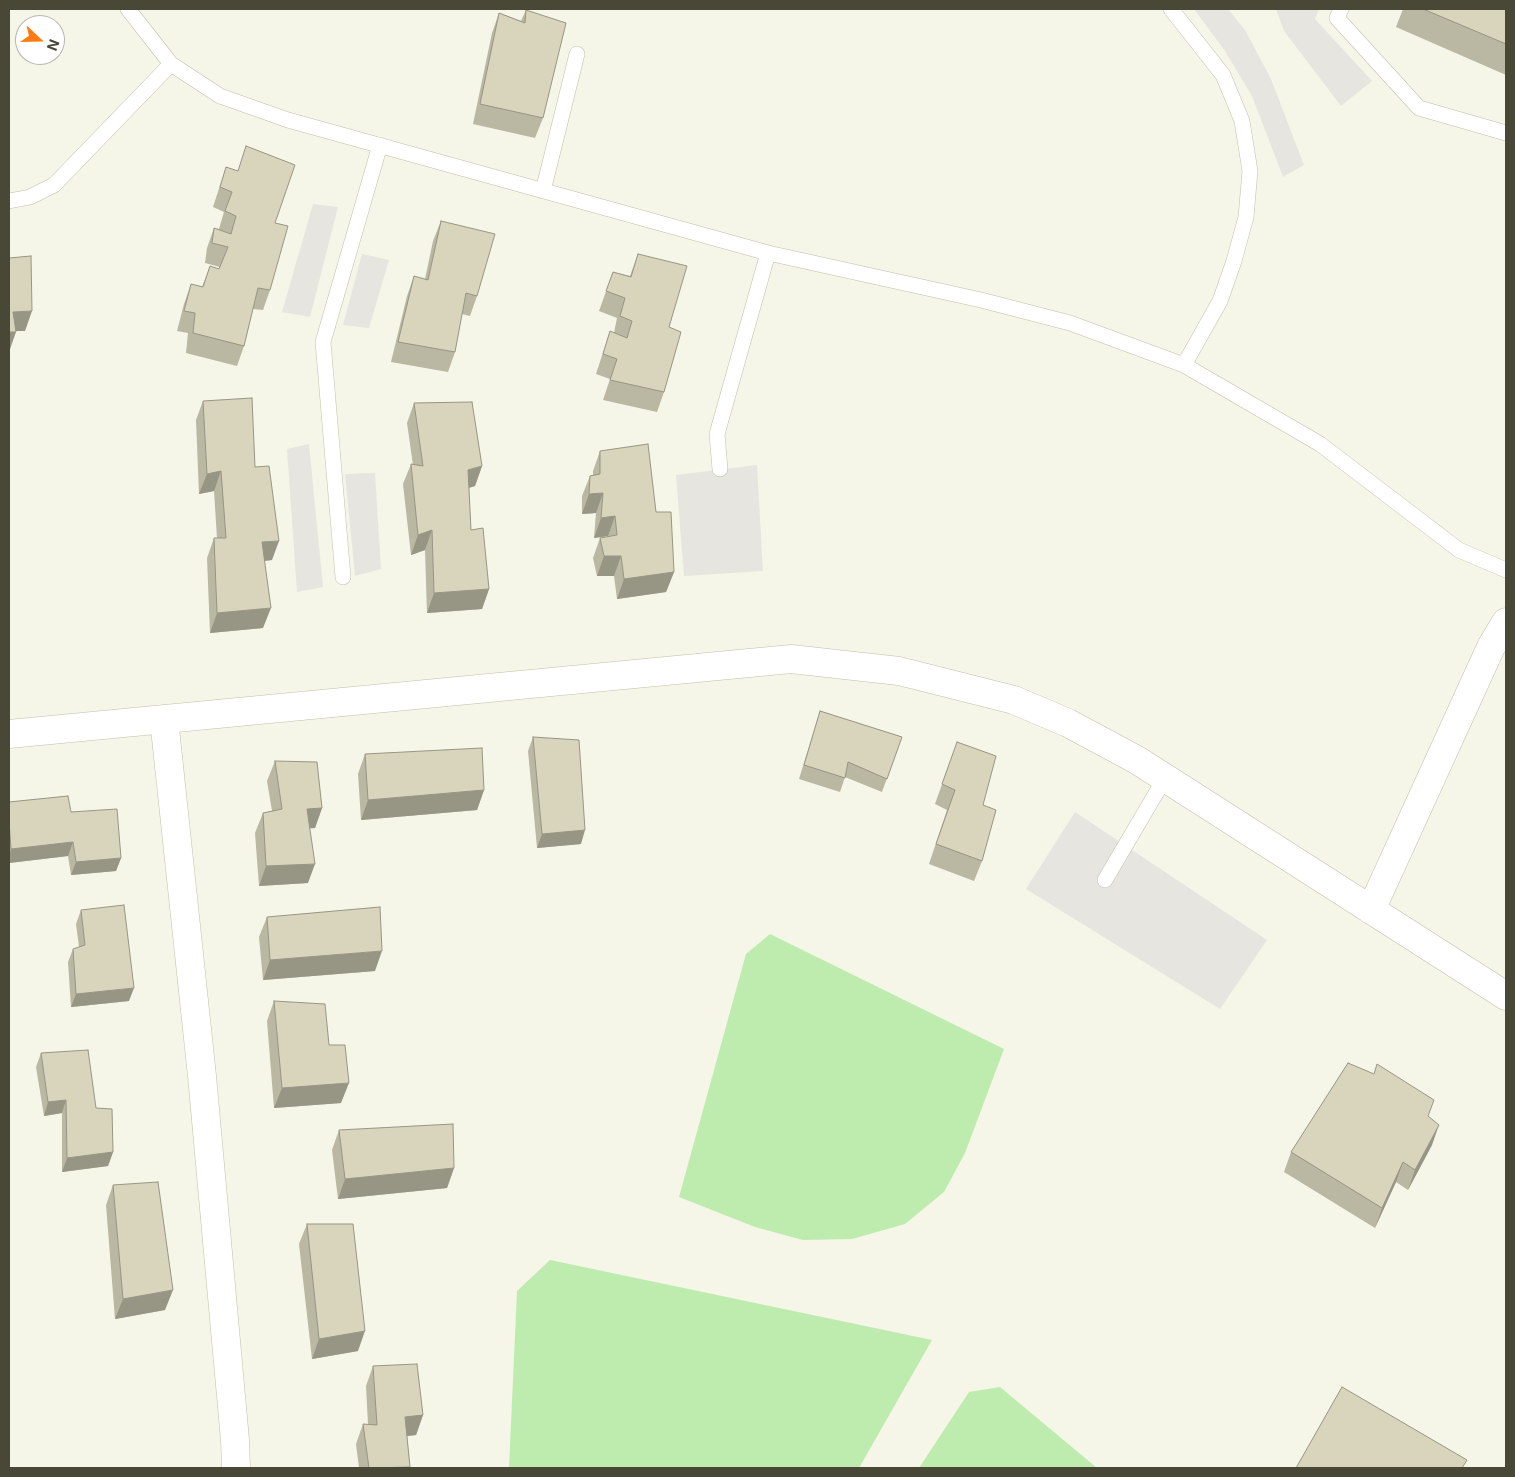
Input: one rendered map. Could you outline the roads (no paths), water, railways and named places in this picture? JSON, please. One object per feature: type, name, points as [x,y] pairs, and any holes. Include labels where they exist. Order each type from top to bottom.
[{"type":"street","points":[[1371,910],[1491,648],[1506,622]]},
{"type":"street","points":[[9,734],[791,659],[899,671],[1014,700],[1068,723],[1137,760],[1506,996]]},
{"type":"street","points":[[164,719],[202,1076],[236,1468]]},
{"type":"lane","points":[[128,9],[171,64],[220,96],[288,120],[768,253],[981,300],[1070,323],[1184,365],[1320,444],[1459,550],[1506,570]]},
{"type":"lane","points":[[1171,9],[1223,75],[1242,121],[1250,171],[1246,217],[1234,261],[1220,301],[1184,365]]},
{"type":"lane","points":[[1341,9],[1337,18],[1419,108],[1506,133]]},
{"type":"lane","points":[[543,191],[577,54]]},
{"type":"lane","points":[[9,200],[30,196],[54,184],[171,64]]},
{"type":"lane","points":[[343,577],[323,342],[380,145]]},
{"type":"lane","points":[[720,469],[717,434],[768,253]]},
{"type":"lane","points":[[1105,880],[1165,778]]}]
